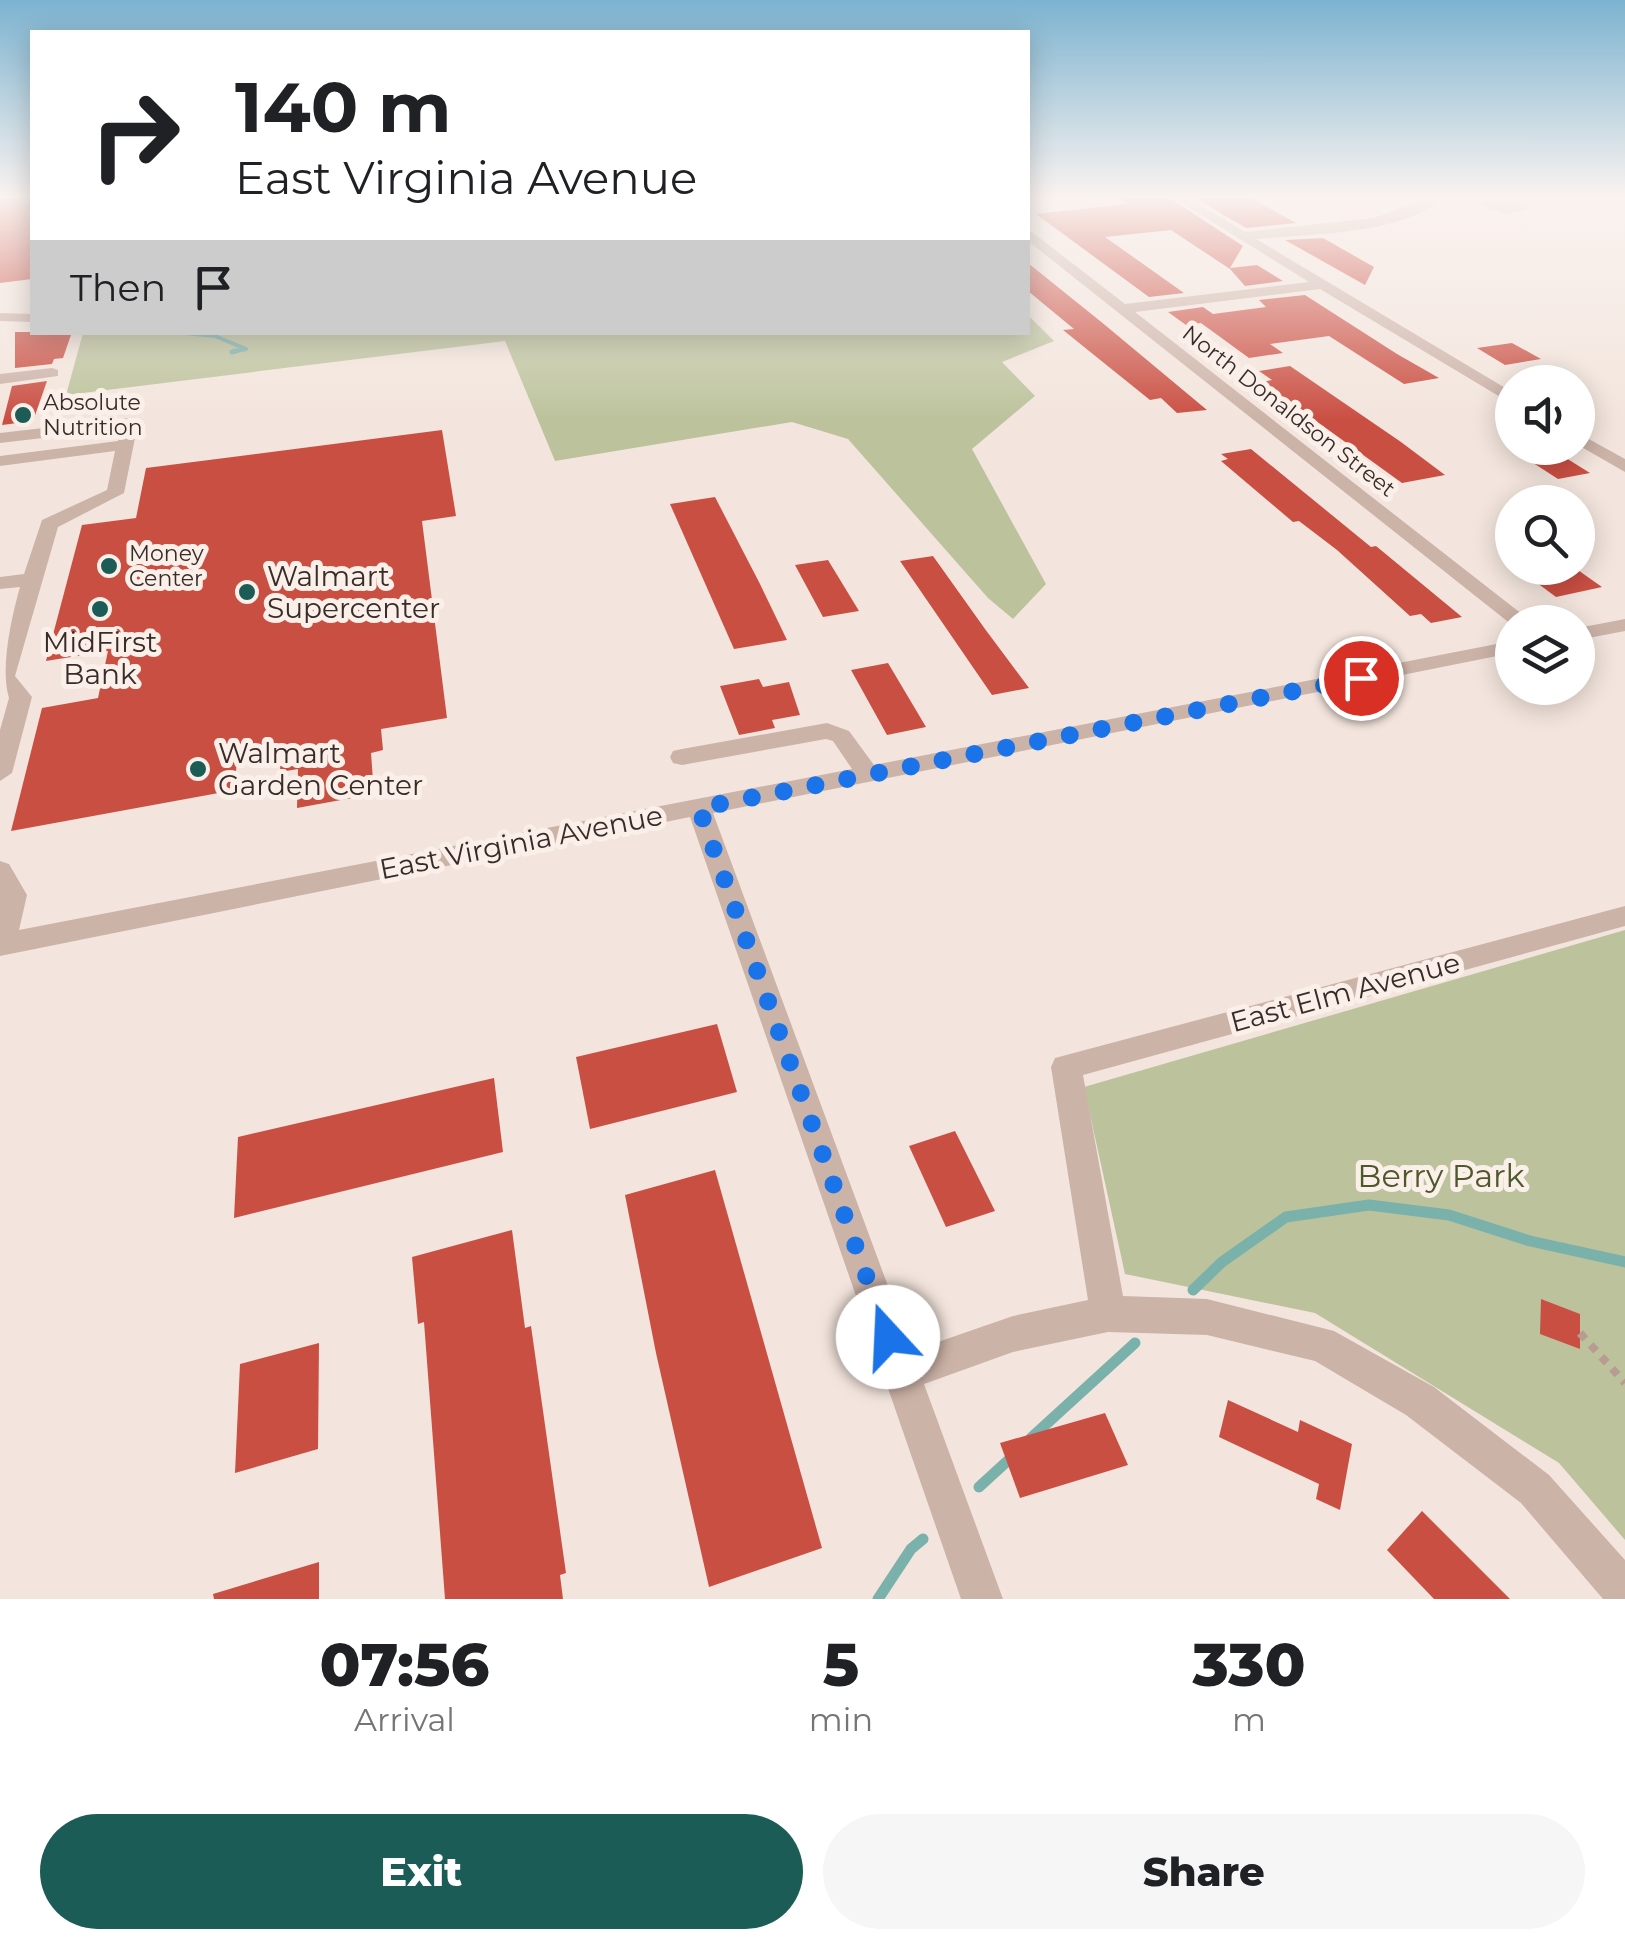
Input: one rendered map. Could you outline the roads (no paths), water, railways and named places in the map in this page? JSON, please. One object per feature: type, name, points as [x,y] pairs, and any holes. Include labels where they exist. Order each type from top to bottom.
[{"type":"street","name":"North Donaldson Street","points":[[1073,270],[1500,605]]},
{"type":"street","points":[[1300,270],[1495,389]]},
{"type":"street","points":[[1123,309],[1324,284]]},
{"type":"street","points":[[0,306],[30,302]]},
{"type":"street","points":[[0,317],[30,318]]},
{"type":"street","points":[[0,379],[52,373]]},
{"type":"street","points":[[0,438],[130,423],[115,494],[48,524],[4,677],[21,697],[0,773]]},
{"type":"street","points":[[0,461],[126,446]]},
{"type":"street","points":[[1595,448],[1625,467]]},
{"type":"street","points":[[0,584],[33,579]]},
{"type":"street","points":[[1595,631],[1625,625]]},
{"type":"street","name":"East Virginia Avenue","points":[[1,945],[564,830],[869,776],[1495,650]]},
{"type":"street","points":[[682,757],[827,731],[840,736],[869,776]]},
{"type":"street","points":[[699,808],[982,1599]]},
{"type":"street","points":[[0,871],[13,895],[1,945]]},
{"type":"street","name":"East Elm Avenue","points":[[1108,1314],[1066,1067],[1625,916]]},
{"type":"street","points":[[902,1373],[1013,1334],[1108,1314],[1207,1317],[1320,1344],[1420,1401],[1535,1489],[1625,1592]]},
{"type":"waterway","points":[[205,335],[246,349],[232,352],[236,351]]},
{"type":"waterway","points":[[1193,1290],[1222,1262],[1286,1217],[1369,1205],[1449,1215],[1530,1241],[1625,1262]]},
{"type":"waterway","points":[[1031,1438],[1135,1343]]},
{"type":"waterway","points":[[979,1487],[1014,1455]]},
{"type":"waterway","points":[[878,1599],[911,1549],[923,1539]]},
{"type":"place","name":"Absolute Nutrition","points":[[23,415]]},
{"type":"place","name":"Money Center","points":[[109,566]]},
{"type":"place","name":"Walmart Supercenter","points":[[247,592]]},
{"type":"place","name":"MidFirst Bank","points":[[100,609]]},
{"type":"place","name":"Walmart Garden Center","points":[[198,769]]},
{"type":"park label","name":"Berry Park","points":[[1441,1175]]}]
